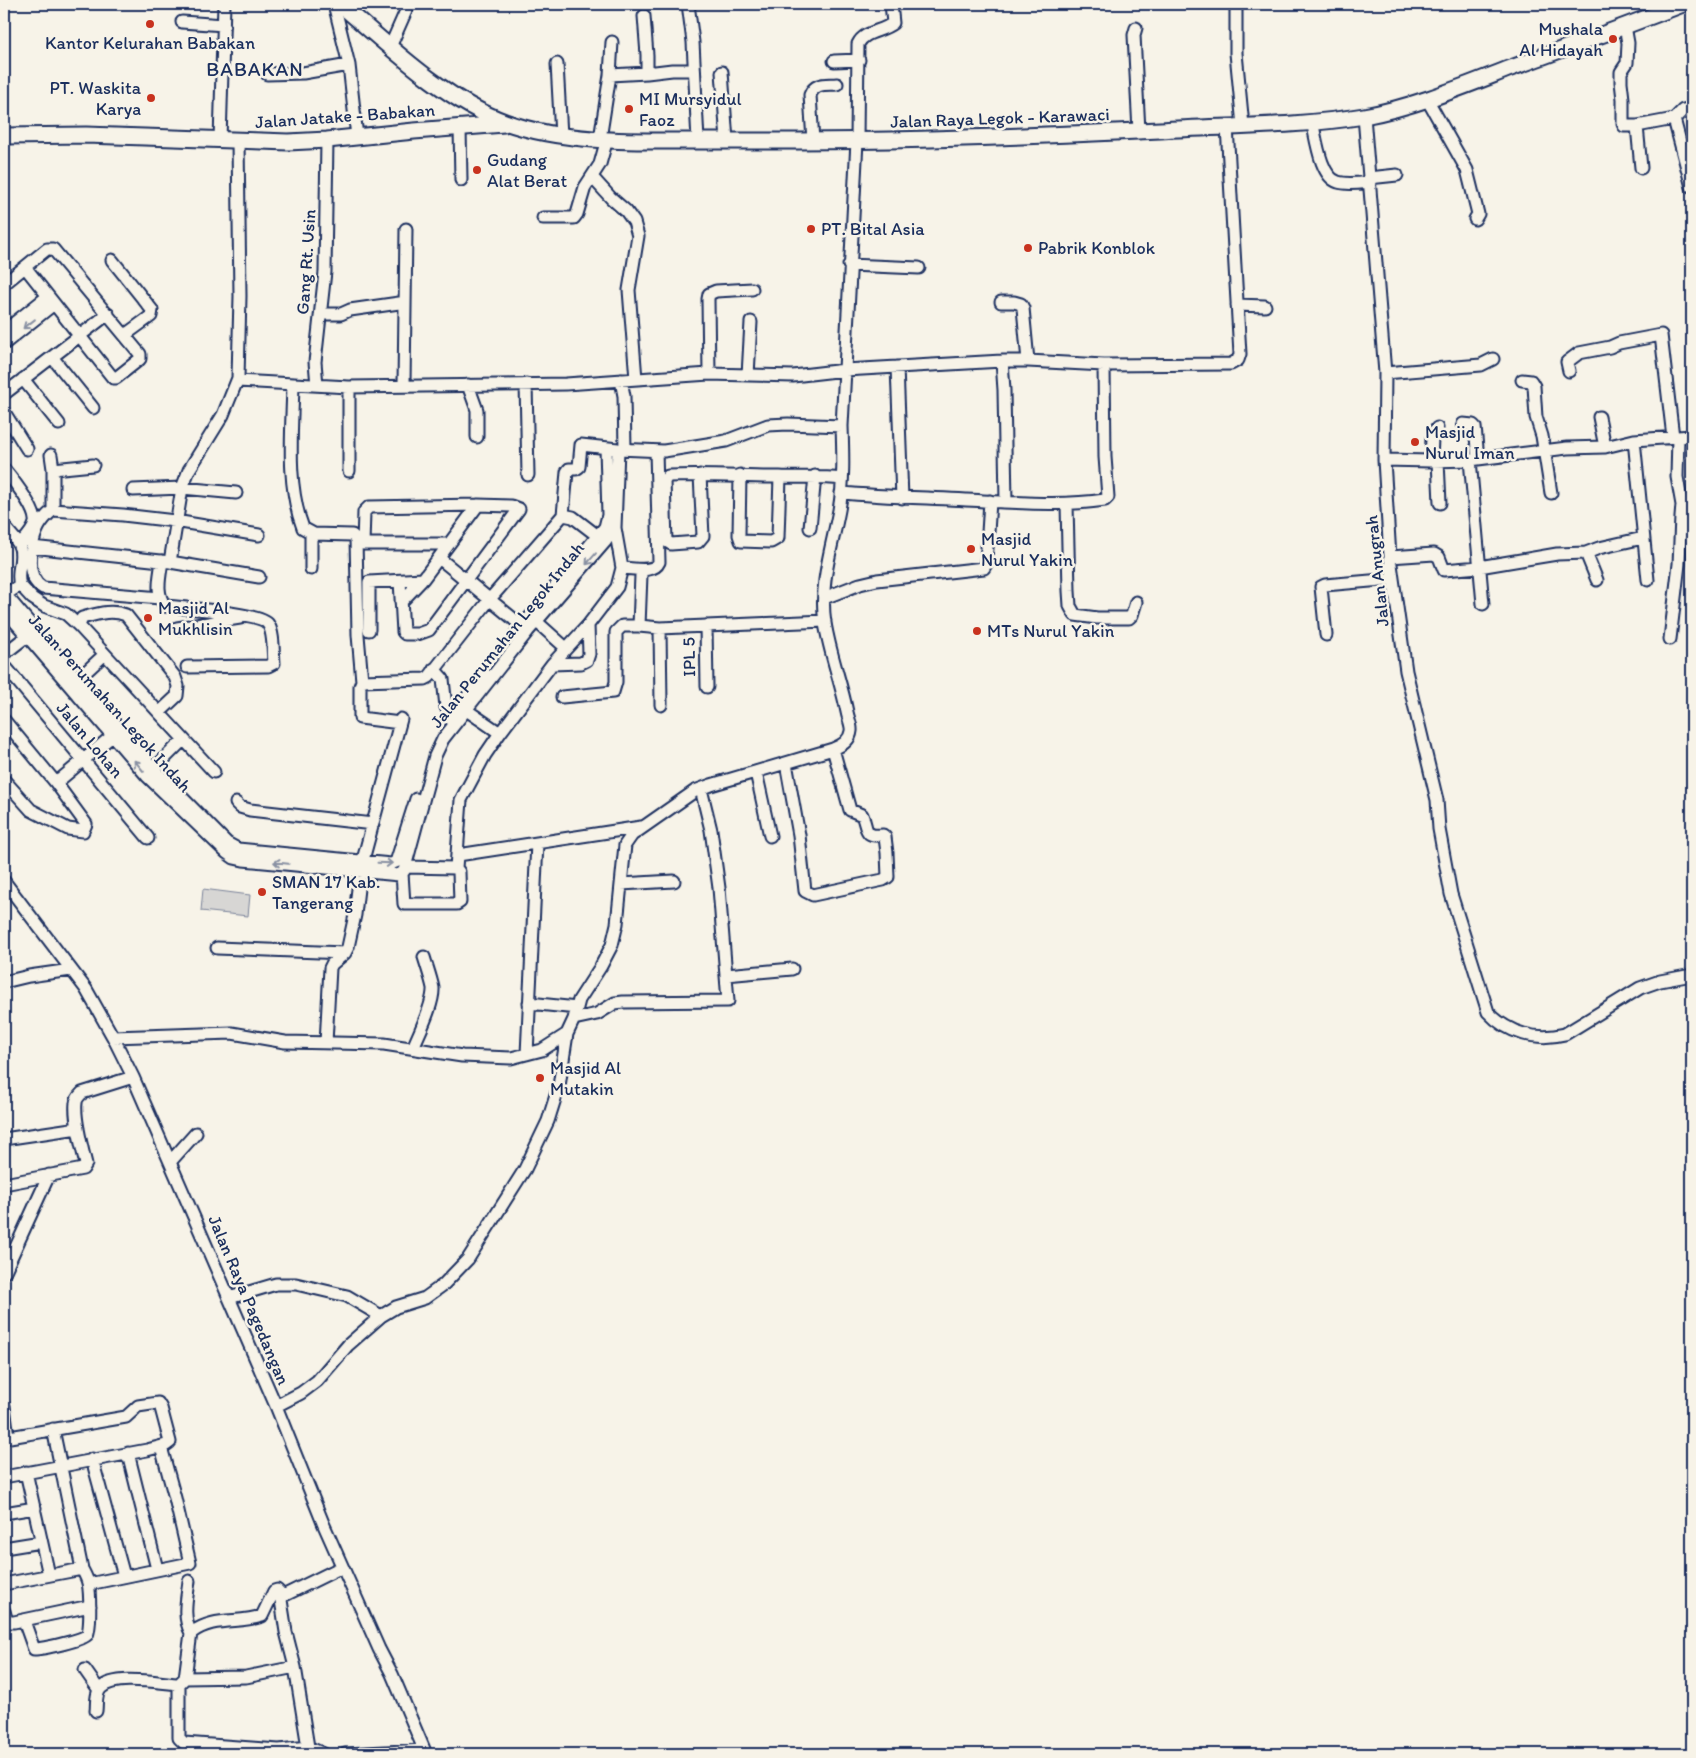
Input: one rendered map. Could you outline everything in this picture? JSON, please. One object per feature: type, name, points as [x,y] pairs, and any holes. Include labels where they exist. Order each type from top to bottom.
[{"type":"main road","name":"Jalan Raya Legok - Karawaci","points":[[340,4],[390,47],[446,91],[478,112],[509,124],[561,136],[698,141],[857,141],[1139,131],[1312,122],[1364,116],[1413,104],[1683,4]]},
{"type":"main road","name":"Jalan Jatake - Babakan","points":[[4,136],[86,135],[288,142],[509,124]]},
{"type":"street","points":[[220,140],[224,4]]},
{"type":"street","points":[[334,4],[349,65],[357,137]]},
{"type":"street","points":[[390,47],[409,4]]},
{"type":"street","points":[[688,4],[693,42],[698,141]]},
{"type":"street","points":[[276,1406],[301,1393],[317,1380],[348,1345],[381,1316],[396,1307],[425,1298],[443,1285],[468,1259],[525,1169],[548,1121],[559,1086],[567,1034],[576,1014],[579,1000],[612,945],[618,924],[625,844],[632,835],[641,827],[701,789],[833,749],[843,744],[851,731],[825,621],[824,598],[827,565],[839,510],[842,479],[842,426],[849,265],[857,141],[858,44],[866,34],[887,28],[893,23],[891,4]]},
{"type":"street","points":[[1236,4],[1236,53],[1244,126]]},
{"type":"street","points":[[644,16],[647,73]]},
{"type":"street","points":[[182,22],[224,25]]},
{"type":"street","points":[[1625,26],[1628,43],[1627,63],[1621,72],[1624,126],[1637,126],[1674,119],[1683,110],[1692,108]]},
{"type":"street","points":[[1136,28],[1134,56],[1139,131]]},
{"type":"street","points":[[543,218],[574,218],[585,187],[600,164],[604,139],[612,42]]},
{"type":"street","points":[[834,61],[859,60]]},
{"type":"street","points":[[557,64],[561,136]]},
{"type":"street","points":[[267,74],[303,73],[349,65]]},
{"type":"street","points":[[610,75],[693,70]]},
{"type":"street","points":[[722,72],[727,141]]},
{"type":"street","points":[[813,141],[810,95],[813,88],[817,85],[837,84]]},
{"type":"street","points":[[1427,99],[1467,170],[1478,214],[1475,219]]},
{"type":"street","name":"Jalan Anugrah","points":[[1364,116],[1384,373],[1384,460],[1390,557],[1406,672],[1437,800],[1439,829],[1451,894],[1488,1012],[1502,1025],[1519,1033],[1537,1037],[1557,1036],[1565,1034],[1640,988],[1660,981],[1692,975]]},
{"type":"street","points":[[1674,119],[1692,187]]},
{"type":"street","points":[[1312,122],[1321,159],[1327,174],[1332,180],[1339,183],[1397,176]]},
{"type":"street","points":[[237,381],[349,387],[566,384],[709,374],[793,376],[845,370],[1002,361],[1104,365],[1231,364],[1238,360],[1240,354],[1227,126]]},
{"type":"street","points":[[1637,126],[1641,168]]},
{"type":"street","points":[[460,128],[461,180]]},
{"type":"street","name":"Gang Rt. Usin","points":[[317,385],[315,362],[326,272],[327,140]]},
{"type":"street","points":[[187,667],[268,666],[274,663],[271,629],[264,620],[249,616],[165,606],[158,591],[182,488],[189,470],[222,415],[237,381],[240,350],[238,141]]},
{"type":"street","points":[[592,177],[626,211],[634,222],[638,236],[630,274],[629,290],[636,379]]},
{"type":"street","points":[[404,385],[406,229]]},
{"type":"street","points":[[4,284],[46,249],[53,249],[141,356],[115,378],[25,267]]},
{"type":"street","points":[[112,260],[152,310],[151,316],[125,335]]},
{"type":"street","points":[[849,265],[919,268]]},
{"type":"street","points":[[709,374],[709,294],[716,291],[752,289]]},
{"type":"street","points":[[4,331],[51,300]]},
{"type":"street","points":[[4,344],[51,300]]},
{"type":"street","points":[[1001,302],[1014,302],[1021,304],[1023,308],[1028,361]]},
{"type":"street","points":[[321,314],[341,314],[350,310],[399,303],[406,304]]},
{"type":"street","points":[[1237,306],[1266,306]]},
{"type":"street","points":[[4,394],[108,314]]},
{"type":"street","points":[[748,375],[751,322]]},
{"type":"street","points":[[1569,371],[1567,362],[1579,353],[1610,347],[1619,342],[1661,335],[1663,340],[1675,437],[1677,477],[1682,505],[1670,639]]},
{"type":"street","points":[[52,357],[92,408]]},
{"type":"street","points":[[1384,373],[1482,365],[1493,358]]},
{"type":"street","points":[[1002,361],[1006,502]]},
{"type":"street","points":[[841,493],[902,498],[1067,504],[1105,500],[1108,497],[1105,457],[1104,365]]},
{"type":"street","points":[[897,367],[902,498]]},
{"type":"street","points":[[23,379],[59,424]]},
{"type":"street","points":[[456,868],[403,870],[404,904],[457,904],[460,902],[459,872],[456,868],[461,800],[500,733],[552,664],[588,625],[616,587],[622,568],[611,525],[616,449],[624,396],[621,380]]},
{"type":"street","points":[[1522,380],[1531,381],[1534,386],[1536,417],[1542,436],[1551,493]]},
{"type":"street","points":[[526,384],[528,475]]},
{"type":"street","points":[[293,385],[293,479],[303,528],[311,533],[352,535],[356,539],[358,635],[362,681],[360,686],[360,718],[400,721],[361,866],[355,915],[348,947],[345,953],[330,968],[326,1043]]},
{"type":"street","points":[[468,385],[477,410],[477,437]]},
{"type":"street","points":[[349,387],[349,471]]},
{"type":"street","points":[[4,412],[27,449]]},
{"type":"street","points":[[1599,417],[1605,446]]},
{"type":"street","points":[[1464,424],[1473,425],[1474,427],[1478,567],[1483,604]]},
{"type":"street","points":[[362,681],[425,679],[429,677],[490,599],[563,515],[567,472],[570,469],[579,467],[580,446],[656,451],[726,441],[768,425],[842,426]]},
{"type":"street","points":[[1437,428],[1432,438],[1440,503]]},
{"type":"street","points":[[1384,460],[1434,461],[1474,459],[1544,450],[1605,446],[1634,440],[1692,436]]},
{"type":"street","points":[[1634,440],[1648,580]]},
{"type":"street","points":[[622,568],[653,569],[659,562],[656,451]]},
{"type":"street","points":[[51,456],[53,469],[53,510]]},
{"type":"street","points":[[53,469],[94,465]]},
{"type":"street","points":[[4,470],[34,514],[32,530],[19,546]]},
{"type":"street","points":[[700,475],[701,540],[698,542],[670,544],[666,541],[664,480],[668,476],[700,475],[740,475],[780,478],[815,476],[842,479]]},
{"type":"street","points":[[740,475],[739,536],[741,541],[771,542],[778,538],[780,478]]},
{"type":"street","points":[[810,528],[815,476]]},
{"type":"street","points":[[133,490],[182,488],[236,493]]},
{"type":"street","points":[[824,598],[860,584],[877,580],[984,568],[986,564],[990,501]]},
{"type":"street","points":[[1067,504],[1070,606],[1075,615],[1098,618],[1128,618],[1132,615],[1136,602]]},
{"type":"street","points":[[401,602],[423,579],[478,505]]},
{"type":"street","points":[[400,581],[403,632],[405,634],[421,634],[429,630],[519,509],[511,506],[478,505],[369,507],[364,512],[363,544],[449,544]]},
{"type":"street","points":[[160,598],[43,588],[31,570],[32,548],[38,525],[53,510],[175,521],[259,535]]},
{"type":"street","points":[[563,515],[573,517],[601,539]]},
{"type":"street","name":"Jalan Perumahan Legok Indah","points":[[525,628],[536,622],[611,525]]},
{"type":"street","points":[[4,526],[19,546],[20,562],[18,576],[20,585],[32,598],[44,606],[66,614],[79,626],[214,772]]},
{"type":"street","points":[[311,533],[311,569]]},
{"type":"street","points":[[1390,557],[1434,554],[1439,557],[1442,567],[1446,570],[1478,567],[1557,554],[1586,553],[1599,548],[1643,538]]},
{"type":"street","name":"Jalan Perumahan Legok Indah","points":[[5,599],[77,680],[147,776],[227,854],[234,858],[361,866],[391,864],[396,862],[431,751],[440,732],[601,539]]},
{"type":"street","points":[[32,548],[166,561],[259,577]]},
{"type":"street","points":[[1586,553],[1596,580]]},
{"type":"street","points":[[439,558],[525,628]]},
{"type":"street","points":[[639,626],[641,575]]},
{"type":"street","points":[[1326,635],[1321,587],[1393,578]]},
{"type":"street","points":[[369,630],[369,582],[423,579]]},
{"type":"street","points":[[5,599],[20,585]]},
{"type":"street","name":"Jalan Perumahan Legok Indah","points":[[5,599],[27,636],[116,732],[227,843],[238,849],[361,866],[399,875],[403,870],[435,756],[460,709]]},
{"type":"street","points":[[79,626],[82,618],[107,612],[117,612],[126,615],[175,677],[178,686],[178,696],[160,712]]},
{"type":"street","points":[[177,628],[249,616]]},
{"type":"street","points":[[562,697],[613,692],[616,682],[616,632],[622,626],[660,628],[825,621]]},
{"type":"street","points":[[536,622],[566,648]]},
{"type":"street","points":[[552,664],[581,663],[586,660],[589,654],[588,625]]},
{"type":"street","name":"IPL 5","points":[[706,626],[707,687]]},
{"type":"street","points":[[660,628],[661,705]]},
{"type":"street","points":[[4,654],[27,636]]},
{"type":"street","points":[[77,680],[105,654]]},
{"type":"street","name":"Jalan Lohan","points":[[4,665],[148,838]]},
{"type":"street","points":[[434,669],[443,679],[446,707],[460,709],[500,733]]},
{"type":"street","points":[[4,720],[56,783],[86,824],[83,831],[68,830],[31,810],[4,780]]},
{"type":"street","points":[[56,783],[116,732]]},
{"type":"street","points":[[154,769],[183,740]]},
{"type":"street","points":[[786,763],[799,834],[805,891],[813,895],[883,880],[888,877],[885,837],[882,835],[872,836],[868,833],[862,815],[850,810],[833,749]]},
{"type":"street","points":[[756,772],[770,836]]},
{"type":"street","points":[[529,1003],[576,1014],[597,1014],[615,1003],[623,1002],[726,1002],[728,1000],[718,878],[711,830],[701,789]]},
{"type":"street","points":[[236,803],[250,810],[373,824]]},
{"type":"street","points":[[458,855],[641,827]]},
{"type":"street","points":[[527,1054],[536,843]]},
{"type":"street","name":"Jalan Raya Pagedangan","points":[[4,880],[86,989],[133,1077],[276,1406],[342,1567],[392,1674],[425,1752]]},
{"type":"street","points":[[621,884],[674,881]]},
{"type":"street","points":[[217,948],[345,953]]},
{"type":"street","points":[[413,1048],[425,1021],[433,993],[424,957]]},
{"type":"street","points":[[726,975],[792,969]]},
{"type":"street","points":[[4,982],[29,976],[72,970]]},
{"type":"street","points":[[113,1038],[232,1033],[285,1042],[384,1044],[462,1056],[511,1058],[550,1046],[567,1034]]},
{"type":"street","points":[[4,1184],[49,1174],[83,1170],[86,1164],[78,1128],[76,1103],[78,1096],[82,1093],[133,1077]]},
{"type":"street","points":[[4,1139],[78,1128]]},
{"type":"street","points":[[170,1162],[196,1133]]},
{"type":"street","points":[[4,1273],[49,1174]]},
{"type":"street","points":[[229,1298],[276,1284],[296,1284],[347,1296],[381,1316]]},
{"type":"street","points":[[4,1406],[6,1437],[126,1417],[138,1406],[158,1403],[163,1413],[170,1442],[161,1447],[4,1477]]},
{"type":"street","points":[[24,1621],[34,1649],[42,1649],[85,1636],[88,1632],[89,1584],[82,1569],[53,1429]]},
{"type":"street","points":[[89,1584],[190,1562],[161,1447]]},
{"type":"street","points":[[128,1453],[157,1569]]},
{"type":"street","points":[[92,1459],[124,1576]]},
{"type":"street","points":[[26,1472],[49,1575]]},
{"type":"street","points":[[4,1513],[35,1508]]},
{"type":"street","points":[[4,1548],[41,1542]]},
{"type":"street","points":[[308,1747],[295,1666],[281,1598],[342,1567]]},
{"type":"street","points":[[4,1584],[82,1569]]},
{"type":"street","points":[[189,1581],[185,1613],[187,1625],[191,1633],[182,1681],[179,1738],[184,1743],[279,1750],[308,1747],[324,1754]]},
{"type":"street","points":[[191,1633],[215,1621],[262,1616],[274,1591],[277,1590],[283,1596]]},
{"type":"street","points":[[4,1611],[8,1622],[24,1621],[90,1606]]},
{"type":"street","points":[[96,1711],[99,1690],[107,1684],[120,1680],[182,1681],[246,1677],[295,1666]]},
{"type":"street","points":[[85,1670],[99,1690]]},
{"type":"street","points":[[345,1754],[425,1752]]},
{"type":"shaded area","points":[[203,889],[250,895],[248,916],[201,911]]},
{"type":"place","name":"Kantor Kelurahan Babakan","points":[[150,24]]},
{"type":"place","name":"Mushala Al Hidayah","points":[[1613,39]]},
{"type":"place","name":"PT. Waskita Karya","points":[[151,98]]},
{"type":"place","name":"MI Mursyidul Faoz","points":[[629,109]]},
{"type":"place","name":"Gudang Alat Berat","points":[[477,170]]},
{"type":"place","name":"PT. Bital Asia","points":[[811,229]]},
{"type":"place","name":"Pabrik Konblok","points":[[1028,248]]},
{"type":"place","name":"Masjid Nurul Iman","points":[[1415,442]]},
{"type":"place","name":"Masjid Nurul Yakin","points":[[971,549]]},
{"type":"place","name":"Masjid Al Mukhlisin","points":[[148,618]]},
{"type":"place","name":"MTs Nurul Yakin","points":[[977,631]]},
{"type":"place","name":"SMAN 17 Kab. Tangerang","points":[[262,892]]},
{"type":"place","name":"Masjid Al Mutakin","points":[[540,1078]]},
{"type":"district","name":"BABAKAN","points":[[255,69]]}]
